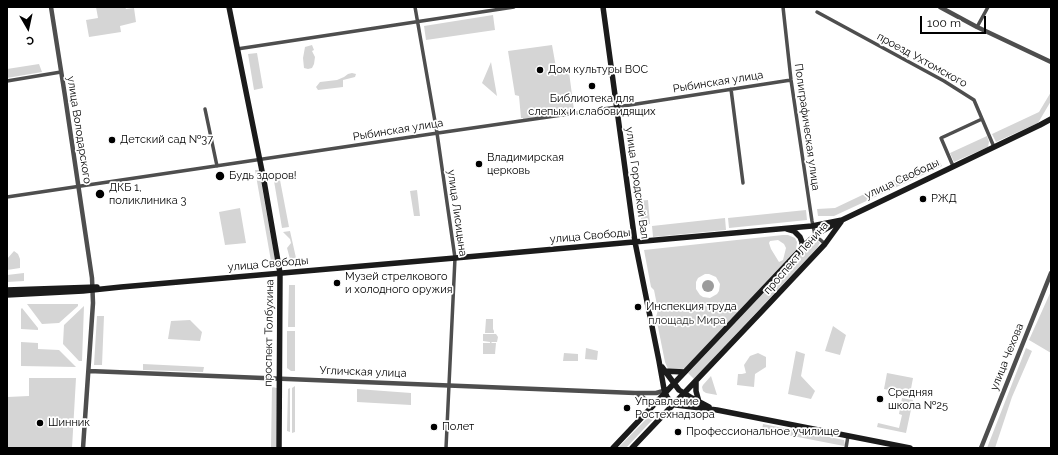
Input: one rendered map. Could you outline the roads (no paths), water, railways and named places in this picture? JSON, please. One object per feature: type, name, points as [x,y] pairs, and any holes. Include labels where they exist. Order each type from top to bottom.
[{"type":"main road","name":"проспект Толбухина","points":[[229,7],[260,160],[280,273],[279,448]]},
{"type":"main road","name":"улица Городской Вал","points":[[603,7],[635,242],[666,393]]},
{"type":"main road","name":"улица Свободы","points":[[7,290],[122,287],[812,226],[842,220],[1051,119]]},
{"type":"main road","points":[[1040,125],[1051,125]]},
{"type":"main road","name":"проспект Ленина","points":[[678,394],[684,372],[815,235],[842,220]]},
{"type":"main road","name":"проспект Ленина","points":[[632,448],[678,394],[696,381],[825,244],[842,220]]},
{"type":"main road","points":[[781,228],[794,231],[798,234],[802,242],[802,248]]},
{"type":"main road","name":"улица Свободы","points":[[7,295],[93,288]]},
{"type":"main road","points":[[663,374],[684,372]]},
{"type":"main road","name":"улица Городской Вал","points":[[663,374],[678,394]]},
{"type":"main road","points":[[696,381],[696,393],[700,402]]},
{"type":"main road","points":[[612,448],[673,387],[678,394],[717,410],[910,448]]},
{"type":"main road","points":[[666,393],[678,394],[717,410]]},
{"type":"street","name":"улица Володарского","points":[[51,7],[93,288],[83,448]]},
{"type":"street","name":"улица Лисицына","points":[[415,7],[437,133],[455,258],[446,448]]},
{"type":"street","points":[[237,49],[514,7]]},
{"type":"street","name":"Полиграфическая улица","points":[[783,7],[791,80],[812,226],[815,235],[825,244]]},
{"type":"street","points":[[940,7],[977,27],[1051,62]]},
{"type":"street","points":[[977,27],[988,7]]},
{"type":"street","name":"проезд Ухтомского","points":[[817,12],[944,81],[974,100],[994,146]]},
{"type":"street","points":[[7,81],[61,72]]},
{"type":"street","name":"Рыбинская улица","points":[[7,197],[791,80]]},
{"type":"street","points":[[731,89],[743,183]]},
{"type":"street","points":[[205,109],[217,166]]},
{"type":"street","points":[[953,166],[941,138],[982,119]]},
{"type":"street","name":"улица Чехова","points":[[981,448],[1051,273]]},
{"type":"street","name":"Угличская улица","points":[[89,371],[450,386],[666,393]]},
{"type":"street","points":[[635,393],[653,406]]},
{"type":"street","points":[[846,448],[848,436]]},
{"type":"place","name":"Дом культуры ВОС","points":[[540,70]]},
{"type":"place","name":"Библиотека для слепых и слабовидящих","points":[[592,86]]},
{"type":"place","name":"Детский сад №37","points":[[112,140]]},
{"type":"place","name":"Владимирская церковь","points":[[479,164]]},
{"type":"place","name":"Будь здоров!","points":[[220,176]]},
{"type":"place","name":"ДКБ 1, поликлиника 3","points":[[100,194]]},
{"type":"place","name":"РЖД","points":[[923,199]]},
{"type":"place","name":"Музей стрелкового и холодного оружия","points":[[337,283]]},
{"type":"place","name":"Инспекция труда","points":[[638,307]]},
{"type":"place","name":"Средняя школа №25","points":[[880,399]]},
{"type":"place","name":"Управление Ростехнадзора","points":[[627,408]]},
{"type":"place","name":"Шинник","points":[[40,423]]},
{"type":"place","name":"Полет","points":[[434,427]]},
{"type":"place","name":"Профессиональное училище","points":[[678,432]]},
{"type":"park label","name":"площадь Мира","points":[[687,321]]}]
